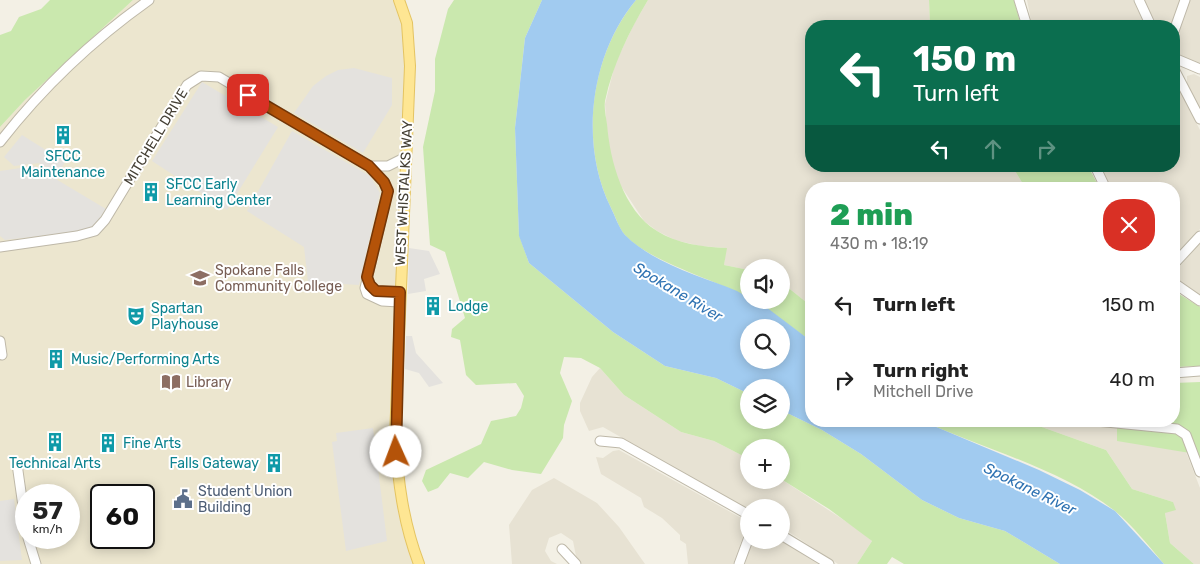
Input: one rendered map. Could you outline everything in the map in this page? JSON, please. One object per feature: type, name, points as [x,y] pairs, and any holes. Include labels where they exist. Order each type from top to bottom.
[{"type":"main road","name":"WEST WHISTALKS WAY","points":[[399,0],[406,23],[410,66],[394,437],[400,498],[411,543],[419,564]]},
{"type":"street","points":[[0,142],[25,112],[100,36],[149,0]]},
{"type":"street","points":[[1019,0],[1025,20]]},
{"type":"street","points":[[1139,0],[1148,20]]},
{"type":"street","points":[[1178,20],[1185,0]]},
{"type":"street","points":[[1180,61],[1200,69]]},
{"type":"street","name":"MITCHELL DRIVE","points":[[0,247],[77,236],[95,231],[106,220],[187,85],[201,76],[219,77],[369,166],[384,182],[388,191],[367,277]]},
{"type":"street","points":[[1180,81],[1200,119]]},
{"type":"street","points":[[369,166],[388,166],[406,156]]},
{"type":"street","points":[[1180,258],[1200,236]]},
{"type":"street","points":[[367,277],[370,285],[376,291],[400,292]]},
{"type":"street","points":[[367,277],[365,288],[367,294],[382,301],[399,302]]},
{"type":"street","points":[[1180,286],[1200,301]]},
{"type":"street","points":[[0,341],[2,355]]},
{"type":"street","points":[[1180,373],[1200,371]]},
{"type":"street","points":[[1157,427],[1177,429],[1186,435],[1200,472]]},
{"type":"street","points":[[600,441],[621,443],[740,510]]},
{"type":"street","points":[[17,464],[20,484]]},
{"type":"street","points":[[790,540],[829,564]]},
{"type":"street","points":[[31,549],[36,564]]},
{"type":"street","points":[[562,549],[576,564]]},
{"type":"street","points":[[739,564],[745,549]]},
{"type":"shaded area","name":"Spokane Falls Community College","points":[[133,0],[399,0],[407,23],[395,437],[419,564],[0,564],[0,127],[25,100]]},
{"type":"shaded area","points":[[648,0],[929,0],[930,20],[805,20],[805,172],[1016,172],[1022,182],[805,182],[805,301],[790,289],[790,259],[740,259],[740,268],[724,265],[726,248],[700,246],[675,240],[657,231],[644,221],[617,180],[608,147],[605,104],[615,64]]},
{"type":"shaded area","points":[[1027,0],[1133,0],[1144,20],[1031,20]]},
{"type":"shaded area","points":[[1143,0],[1200,0],[1200,68],[1180,59],[1180,20],[1154,20]]},
{"type":"shaded area","points":[[354,68],[392,78],[392,105],[363,153],[294,113],[313,86],[326,76],[338,70]]},
{"type":"shaded area","points":[[1194,74],[1200,77],[1200,110],[1187,84],[1187,76]]},
{"type":"shaded area","points":[[202,82],[278,127],[227,210],[152,161]]},
{"type":"shaded area","points":[[1180,91],[1200,130],[1200,229],[1180,251],[1180,182],[1107,182],[1102,172],[1180,172]]},
{"type":"shaded area","points":[[292,131],[370,176],[380,193],[359,285],[308,282],[304,247],[247,211]]},
{"type":"shaded area","points":[[22,135],[65,162],[58,174],[39,163],[14,166],[4,157]]},
{"type":"shaded area","points":[[34,166],[106,209],[95,226],[75,232],[5,240],[0,236],[0,171]]},
{"type":"shaded area","points":[[1200,243],[1200,296],[1180,284],[1180,266]]},
{"type":"shaded area","points":[[409,248],[429,251],[440,274],[424,279],[426,291],[408,294]]},
{"type":"shaded area","points":[[406,336],[412,336],[416,353],[443,383],[429,387],[419,373],[405,369]]},
{"type":"shaded area","points":[[600,368],[624,395],[681,432],[714,441],[740,454],[740,489],[790,489],[790,485],[859,530],[872,541],[857,564],[838,564],[790,533],[790,499],[740,499],[740,505],[603,427],[589,431],[580,411],[580,403],[592,377]]},
{"type":"shaded area","points":[[1042,427],[1176,427],[1200,488],[1200,564],[1194,564],[1170,543],[1165,513],[1173,502],[1132,489],[1106,450]]},
{"type":"shaded area","points":[[373,428],[387,541],[346,551],[332,442],[337,441],[336,433]]},
{"type":"shaded area","points":[[619,450],[740,517],[740,545],[733,564],[688,564],[686,544],[680,540],[680,535],[662,518],[644,507],[641,498],[601,474],[596,457],[603,458],[613,451]]},
{"type":"shaded area","points":[[554,478],[597,503],[619,527],[645,564],[582,564],[576,556],[573,541],[561,533],[549,538],[545,551],[551,561],[557,564],[512,564],[509,525],[532,490]]},
{"type":"shaded area","points":[[14,499],[15,549],[21,549],[22,560],[0,561],[0,501]]},
{"type":"shaded area","points":[[790,547],[818,564],[745,564],[750,549],[790,549]]},
{"type":"green space","points":[[50,0],[133,0],[25,100],[0,127],[0,35],[11,31],[19,17],[41,9]]},
{"type":"green space","points":[[454,0],[542,0],[525,38],[515,128],[519,235],[529,263],[613,332],[665,366],[716,378],[740,390],[740,429],[790,429],[790,414],[805,422],[805,427],[816,427],[861,454],[922,500],[959,518],[1005,531],[1060,564],[904,564],[892,557],[887,564],[857,564],[872,541],[829,509],[790,485],[790,439],[740,439],[740,454],[714,441],[681,432],[624,395],[600,368],[581,358],[564,357],[560,373],[572,401],[564,425],[563,438],[541,474],[512,470],[484,462],[468,478],[450,473],[438,488],[428,492],[422,481],[426,470],[481,444],[491,421],[516,416],[521,408],[524,396],[516,383],[476,385],[466,375],[460,340],[451,337],[452,329],[465,318],[445,252],[430,245],[423,147],[435,91],[435,59],[448,9]]},
{"type":"green space","points":[[636,0],[648,0],[622,49],[612,74],[605,101],[611,153],[620,184],[635,211],[657,231],[673,239],[690,244],[727,248],[724,265],[740,268],[740,294],[665,261],[635,244],[624,234],[612,210],[602,185],[595,158],[594,102],[599,74],[608,48],[620,23]]},
{"type":"green space","points":[[929,0],[1014,0],[1019,20],[930,20]]},
{"type":"green space","points":[[1016,172],[1091,172],[1096,182],[1022,182]]},
{"type":"green space","points":[[790,289],[805,301],[805,337],[790,326],[790,319],[780,319],[766,309],[790,309]]},
{"type":"green space","points":[[1180,295],[1200,307],[1200,366],[1180,367]]},
{"type":"green space","points":[[1200,382],[1200,463],[1196,454],[1117,441],[1117,427],[1180,427],[1180,383]]},
{"type":"green space","points":[[936,427],[1042,427],[1106,450],[1132,489],[1173,502],[1176,510],[1165,513],[1170,543],[1194,564],[1164,564],[1122,517],[1094,496],[1071,483],[1022,461]]},
{"type":"water","name":"Spokane River","points":[[542,0],[636,0],[620,22],[608,47],[599,73],[594,101],[593,129],[595,156],[601,183],[611,208],[625,235],[650,254],[664,262],[740,293],[740,309],[769,309],[782,319],[740,319],[740,369],[790,369],[790,325],[805,336],[805,422],[790,414],[790,379],[740,379],[740,390],[716,378],[665,366],[613,332],[529,263],[519,236],[515,128],[525,38]]},
{"type":"water","name":"Spokane River","points":[[816,427],[936,427],[1039,470],[1080,490],[1115,511],[1164,564],[1060,564],[1005,531],[959,518],[922,500],[861,454]]},
{"type":"place","name":"SFCC Maintenance","points":[[63,135]]},
{"type":"place","name":"SFCC Early Learning Center","points":[[151,192]]},
{"type":"place","name":"Spokane Falls Community College","points":[[200,278]]},
{"type":"place","name":"Lodge","points":[[433,306]]},
{"type":"place","name":"Spartan Playhouse","points":[[136,316]]},
{"type":"place","name":"Music/Performing Arts","points":[[56,359]]},
{"type":"place","name":"Library","points":[[171,382]]},
{"type":"place","name":"Technical Arts","points":[[55,442]]},
{"type":"place","name":"Fine Arts","points":[[108,443]]},
{"type":"place","name":"Falls Gateway","points":[[274,463]]},
{"type":"place","name":"Student Union Building","points":[[183,499]]},
{"type":"route","points":[[248,95],[369,166],[384,182],[388,191],[367,277],[370,285],[376,291],[400,292],[394,437],[396,452]]}]
